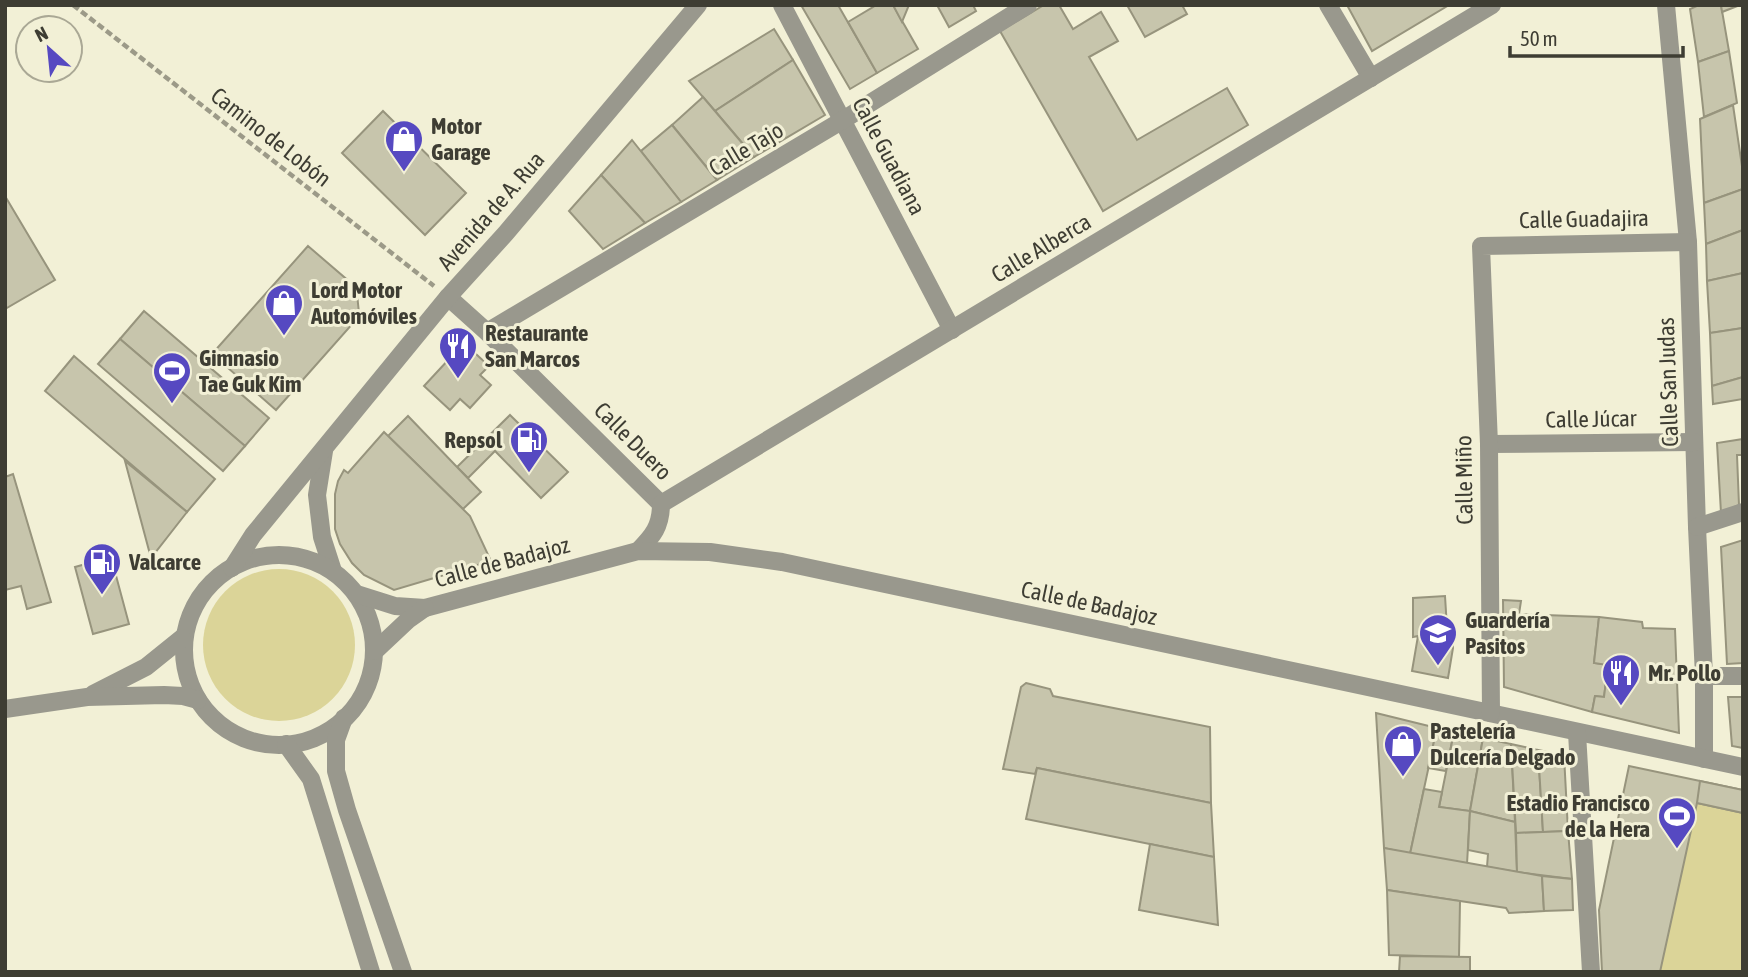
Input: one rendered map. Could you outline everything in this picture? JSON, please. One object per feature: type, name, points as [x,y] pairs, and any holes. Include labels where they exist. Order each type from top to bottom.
[{"type":"street","name":"Avenida de A. Rua","points":[[232,568],[253,535],[448,297],[506,233],[698,5]]},
{"type":"street","name":"Calle Guadiana","points":[[782,5],[952,330]]},
{"type":"street","name":"Calle Tajo","points":[[487,332],[843,120],[1028,5]]},
{"type":"street","points":[[1328,5],[1371,78]]},
{"type":"street","name":"Calle Alberca","points":[[661,504],[1492,5]]},
{"type":"street","name":"Calle San Judas","points":[[1665,5],[1688,242],[1704,676],[1704,759]]},
{"type":"street","name":"Calle Guadajira","points":[[1481,246],[1688,242]]},
{"type":"street","name":"Calle Miño","points":[[1481,246],[1489,444],[1491,713]]},
{"type":"street","name":"Calle Duero","points":[[448,297],[661,504]]},
{"type":"street","name":"Calle Júcar","points":[[1489,444],[1694,442]]},
{"type":"street","name":"Avenida de A. Rua","points":[[324,451],[317,495],[322,537],[333,571]]},
{"type":"street","points":[[638,551],[655,533],[661,519],[661,504]]},
{"type":"street","points":[[1697,527],[1743,512]]},
{"type":"street","name":"Calle de Badajoz","points":[[357,594],[394,606],[425,608],[638,551],[710,552],[782,562],[1743,767]]},
{"type":"street","points":[[266,555],[299,556],[333,571],[357,594],[370,618],[375,651],[369,683],[354,709],[311,742],[274,744],[244,738],[218,723],[198,700],[187,672],[182,638],[191,613],[209,585],[232,568],[266,555]]},
{"type":"street","name":"Calle de Badajoz","points":[[375,651],[425,608]]},
{"type":"street","points":[[87,698],[146,667],[182,638]]},
{"type":"street","points":[[1704,676],[1743,676]]},
{"type":"street","points":[[5,709],[87,698],[174,695],[198,700]]},
{"type":"street","points":[[344,717],[336,740],[336,771],[403,972]]},
{"type":"street","points":[[1577,733],[1591,972]]},
{"type":"street","points":[[286,744],[311,779],[371,972]]},
{"type":"path","name":"Camino de Lobón","points":[[73,5],[448,297]]},
{"type":"shaded area","points":[[279,569],[308,575],[333,591],[349,616],[355,645],[349,674],[333,699],[308,715],[279,721],[250,715],[225,699],[209,674],[203,645],[209,616],[225,591],[250,575]]},
{"type":"shaded area","name":"Estadio Francisco de la Hera","points":[[1629,766],[1743,790],[1743,972],[1602,972],[1599,910]]},
{"type":"building","points":[[801,5],[838,5],[877,73],[850,89]]},
{"type":"building","points":[[871,5],[893,5],[918,49],[877,73],[848,22],[873,7]]},
{"type":"building","points":[[893,5],[909,5],[902,22]]},
{"type":"building","points":[[937,5],[973,5],[976,11],[949,27]]},
{"type":"building","points":[[1044,5],[1059,5],[1073,29],[1101,12],[1118,41],[1089,57],[1137,140],[1227,88],[1248,125],[1103,211],[1000,31]]},
{"type":"building","points":[[1127,5],[1182,5],[1187,14],[1145,37]]},
{"type":"building","points":[[1347,5],[1449,5],[1372,51]]},
{"type":"building","points":[[1699,5],[1721,5],[1729,51],[1698,62],[1690,9]]},
{"type":"building","points":[[1721,5],[1740,5],[1722,12]]},
{"type":"building","points":[[774,29],[793,60],[715,111],[689,81]]},
{"type":"building","points":[[1729,51],[1737,103],[1704,117],[1698,62]]},
{"type":"building","points":[[793,60],[825,115],[754,157],[715,111]]},
{"type":"building","points":[[703,97],[754,157],[717,180],[672,125]]},
{"type":"building","points":[[1733,105],[1743,189],[1704,203],[1700,119]]},
{"type":"building","name":"Motor Garage","points":[[383,111],[466,193],[425,235],[342,153]]},
{"type":"building","points":[[672,125],[717,180],[681,202],[641,151]]},
{"type":"building","points":[[632,140],[681,202],[645,223],[601,175]]},
{"type":"building","points":[[601,175],[645,223],[603,249],[569,211]]},
{"type":"building","points":[[1743,189],[1743,230],[1706,244],[1704,203]]},
{"type":"building","points":[[5,196],[55,280],[5,309]]},
{"type":"building","points":[[1743,230],[1743,273],[1707,281],[1706,244]]},
{"type":"building","name":"Lord Motor Automóviles","points":[[308,246],[351,283],[357,294],[359,313],[355,321],[276,410],[212,354]]},
{"type":"building","points":[[1743,273],[1743,328],[1710,333],[1707,281]]},
{"type":"building","points":[[144,311],[269,418],[245,446],[120,339]]},
{"type":"building","points":[[1743,328],[1743,377],[1712,386],[1710,333]]},
{"type":"building","name":"Gimnasio Tae Guk Kim","points":[[120,339],[245,446],[223,471],[98,364]]},
{"type":"building","name":"Restaurante San Marcos","points":[[464,343],[489,366],[480,375],[491,385],[470,408],[460,399],[450,410],[424,386]]},
{"type":"building","points":[[74,356],[215,479],[187,512],[45,391]]},
{"type":"building","points":[[1743,377],[1743,399],[1713,404],[1712,386]]},
{"type":"building","points":[[510,415],[568,472],[541,498],[495,451],[468,478],[457,467]]},
{"type":"building","points":[[408,416],[481,492],[463,509],[388,436]]},
{"type":"building","points":[[384,432],[470,516],[491,561],[394,590],[364,575],[352,563],[340,544],[335,529],[335,494],[338,481],[344,470],[348,473]]},
{"type":"building","points":[[1743,439],[1743,455],[1737,455],[1739,505],[1721,513],[1717,443]]},
{"type":"building","points":[[125,461],[187,512],[151,558],[136,502]]},
{"type":"building","points":[[13,474],[51,602],[27,609],[21,586],[5,590],[5,477]]},
{"type":"building","points":[[1743,540],[1743,663],[1727,664],[1721,547]]},
{"type":"building","name":"Valcarce","points":[[111,557],[129,624],[93,634],[75,567]]},
{"type":"building","points":[[1445,596],[1447,628],[1451,628],[1453,648],[1448,678],[1412,671],[1418,636],[1413,637],[1413,598]]},
{"type":"building","points":[[1503,600],[1521,601],[1519,614],[1599,617],[1594,663],[1608,665],[1604,697],[1595,696],[1592,712],[1504,687]]},
{"type":"building","points":[[1599,617],[1642,622],[1643,628],[1675,629],[1679,733],[1592,712],[1595,696],[1604,697],[1608,665],[1594,663]]},
{"type":"building","points":[[1026,683],[1050,689],[1053,696],[1210,727],[1211,803],[1037,768],[1035,774],[1003,769],[1021,687]]},
{"type":"building","points":[[1728,697],[1743,697],[1743,748],[1732,746]]},
{"type":"building","name":"Pastelería Dulcería Delgado","points":[[1376,713],[1437,728],[1410,854],[1384,848]]},
{"type":"building","points":[[1437,728],[1454,732],[1446,771],[1428,768]]},
{"type":"building","points":[[1454,732],[1483,738],[1470,811],[1439,807]]},
{"type":"building","points":[[1483,738],[1511,744],[1515,822],[1470,811]]},
{"type":"building","points":[[1511,744],[1538,750],[1543,832],[1516,833]]},
{"type":"building","points":[[1538,750],[1564,755],[1568,831],[1543,832]]},
{"type":"building","points":[[1629,766],[1743,790],[1743,813],[1697,803],[1660,972],[1602,972],[1599,910]]},
{"type":"building","points":[[1037,768],[1211,803],[1214,857],[1026,819]]},
{"type":"building","points":[[1700,781],[1743,790],[1743,813],[1697,803]]},
{"type":"building","points":[[1424,789],[1442,792],[1439,807],[1470,811],[1467,864],[1410,854]]},
{"type":"building","points":[[1470,811],[1515,822],[1517,872],[1487,867],[1488,854],[1468,850]]},
{"type":"building","points":[[1568,831],[1572,879],[1517,872],[1516,833]]},
{"type":"building","points":[[1150,844],[1214,857],[1218,925],[1139,910]]},
{"type":"building","points":[[1384,848],[1542,876],[1544,911],[1509,913],[1506,908],[1387,890]]},
{"type":"building","points":[[1542,876],[1572,879],[1573,910],[1544,911]]},
{"type":"building","points":[[1387,890],[1460,901],[1459,957],[1389,955]]},
{"type":"building","points":[[1400,956],[1470,957],[1470,972],[1399,972]]},
{"type":"place","name":"Motor Garage","points":[[404,173]]},
{"type":"place","name":"Lord Motor Automóviles","points":[[284,337]]},
{"type":"place","name":"Restaurante San Marcos","points":[[458,380]]},
{"type":"place","name":"Gimnasio Tae Guk Kim","points":[[172,405]]},
{"type":"place","name":"Repsol","points":[[529,474]]},
{"type":"place","name":"Valcarce","points":[[102,596]]},
{"type":"place","name":"Guardería Pasitos","points":[[1438,667]]},
{"type":"place","name":"Mr. Pollo","points":[[1621,707]]},
{"type":"place","name":"Pastelería Dulcería Delgado","points":[[1403,778]]},
{"type":"place","name":"Estadio Francisco de la Hera","points":[[1677,850]]}]
